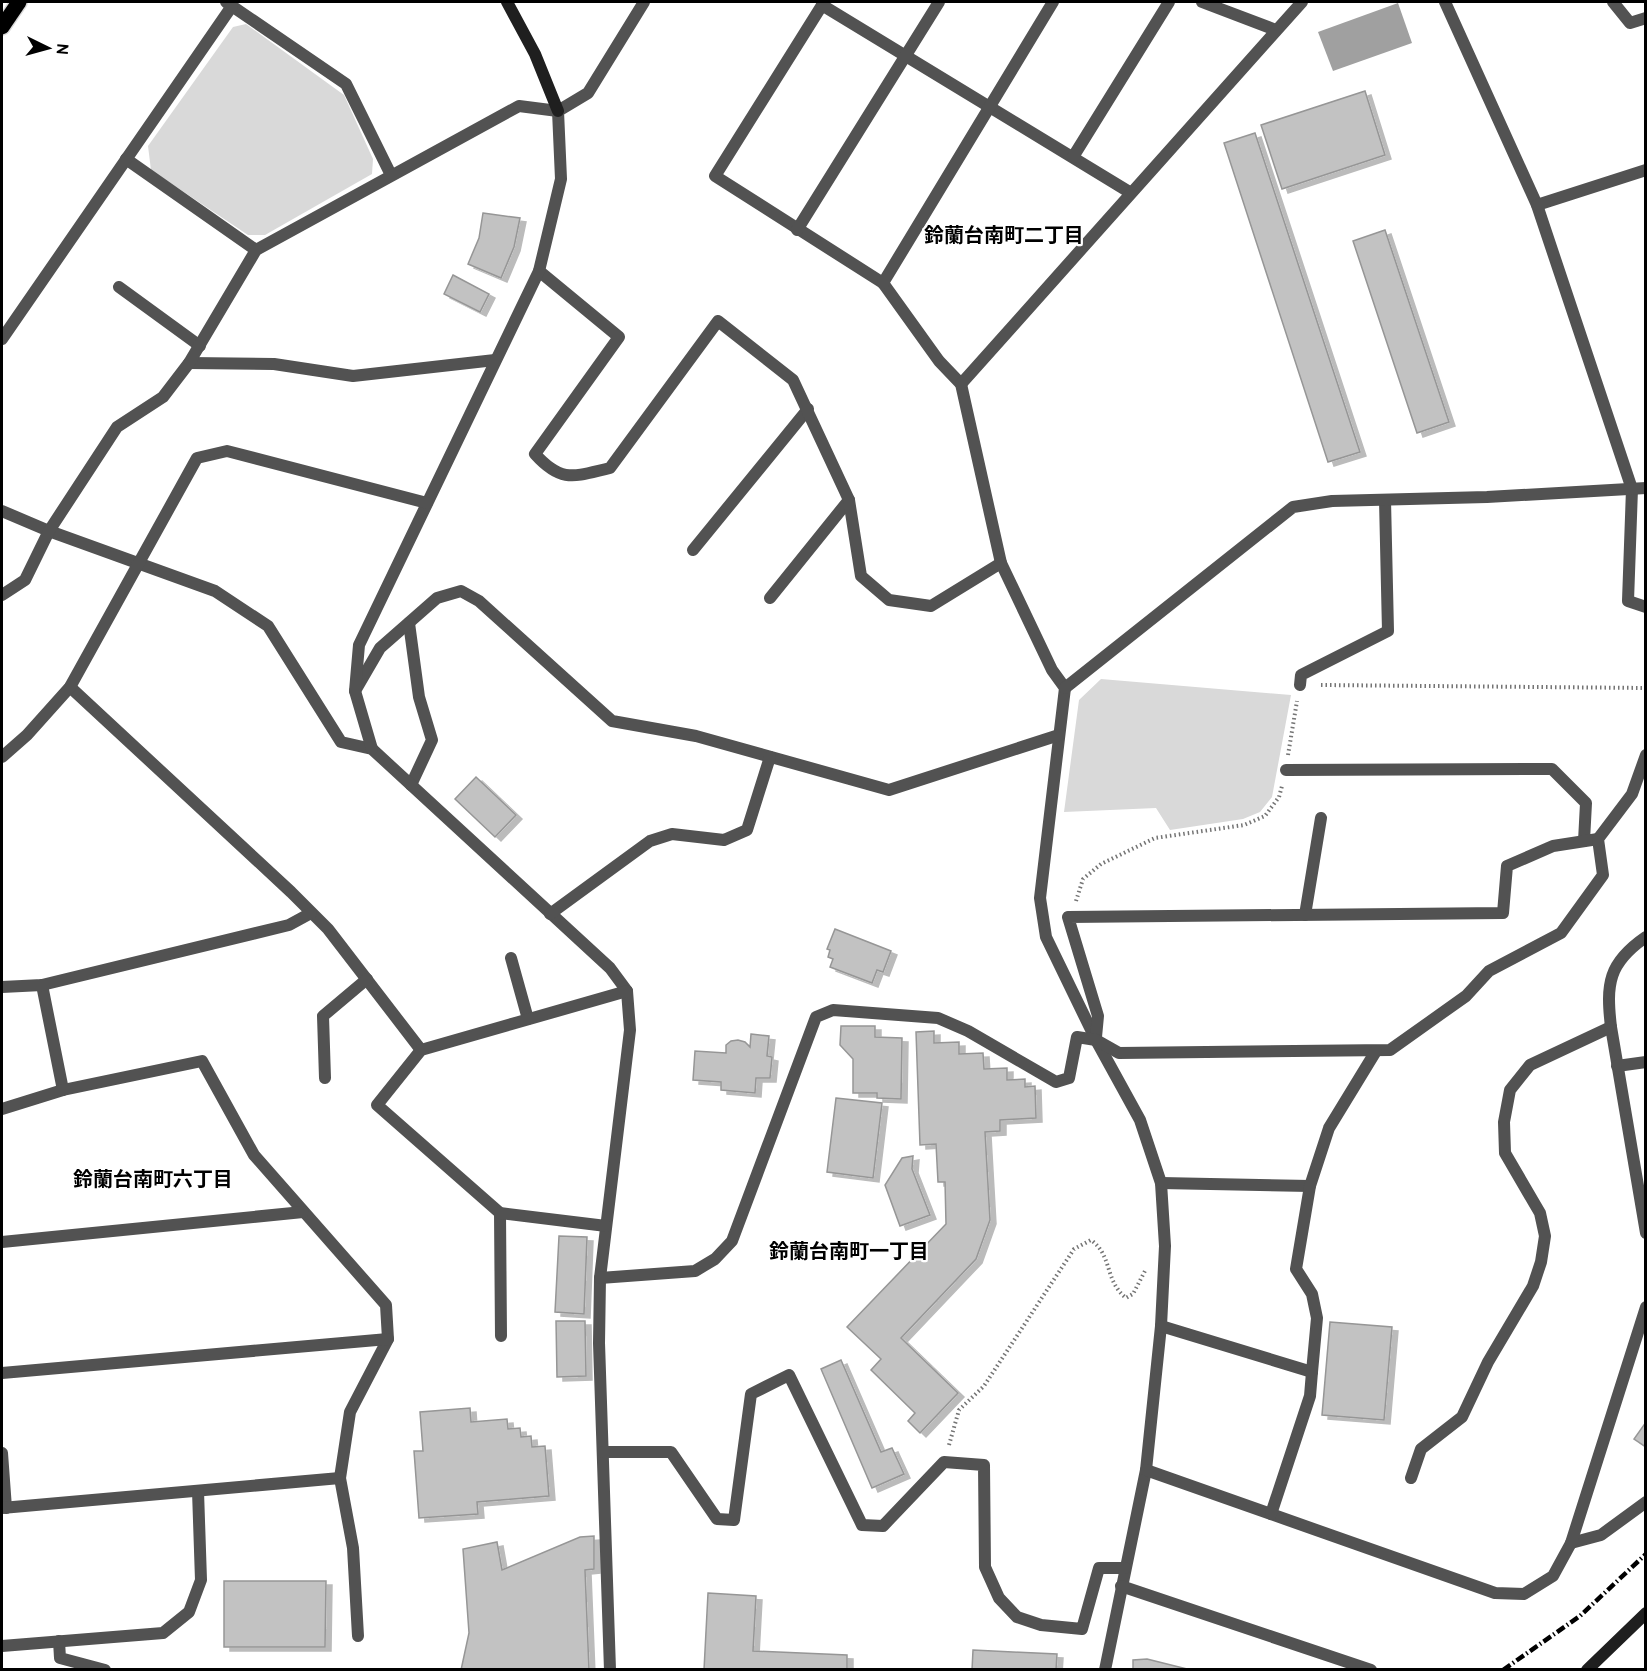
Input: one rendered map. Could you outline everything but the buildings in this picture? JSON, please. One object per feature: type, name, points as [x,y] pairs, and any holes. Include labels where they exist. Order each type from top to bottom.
[{"type":"main road","points":[[2,27],[19,2]]},
{"type":"street","points":[[372,749],[355,692],[358,645],[539,271],[561,179],[558,111],[535,54],[507,2]]},
{"type":"street","points":[[2,595],[25,580],[50,531],[117,427],[163,397],[189,363],[256,250],[519,106],[558,111],[588,93],[644,2]]},
{"type":"street","points":[[797,230],[939,2]]},
{"type":"street","points":[[883,283],[1053,2]]},
{"type":"street","points":[[1073,157],[1169,2]]},
{"type":"street","points":[[1202,2],[1276,30]]},
{"type":"street","points":[[961,384],[1302,2]]},
{"type":"street","points":[[1445,2],[1537,205],[1632,489],[1628,601],[1646,607]]},
{"type":"street","points":[[1613,2],[1630,23],[1646,18]]},
{"type":"street","points":[[1106,1670],[1146,1470],[1161,1326],[1165,1246],[1161,1183],[1140,1120],[1096,1040],[1046,937],[1040,898],[1065,688],[1052,670],[1001,563],[961,384],[939,360],[883,283],[715,176],[823,3],[1131,192]]},
{"type":"street","points":[[2,339],[229,4],[346,84],[391,175]]},
{"type":"street","points":[[126,159],[256,250]]},
{"type":"street","points":[[1537,205],[1646,170]]},
{"type":"street","points":[[539,271],[619,337],[536,454],[548,468],[568,477],[610,468],[717,321],[793,380],[849,500],[861,576],[889,600],[931,606],[1001,563]]},
{"type":"street","points":[[119,287],[200,345]]},
{"type":"street","points":[[189,363],[274,364],[353,376],[495,360]]},
{"type":"street","points":[[693,550],[808,409]]},
{"type":"street","points":[[2,757],[27,735],[70,687],[197,458],[227,451],[427,503]]},
{"type":"street","points":[[1065,688],[1293,507],[1332,501],[1486,497],[1646,488]]},
{"type":"street","points":[[770,598],[849,500]]},
{"type":"street","points":[[1300,685],[1301,675],[1388,631],[1385,500]]},
{"type":"street","points":[[2,511],[50,531],[215,591],[268,626],[341,742],[372,749],[610,968],[627,991],[630,1029],[600,1278],[599,1343],[610,1670]]},
{"type":"street","points":[[355,692],[380,648],[438,598],[461,591],[479,601],[612,721],[696,736],[889,790],[1059,735]]},
{"type":"street","points":[[409,623],[419,697],[432,740],[411,785]]},
{"type":"street","points":[[70,687],[328,929],[420,1050]]},
{"type":"street","points":[[1096,1040],[1098,1016],[1068,917],[1503,913],[1507,866],[1553,846],[1598,839],[1632,794],[1646,756]]},
{"type":"street","points":[[550,915],[650,841],[672,834],[724,840],[747,830],[770,757]]},
{"type":"street","points":[[1286,770],[1552,769],[1586,802],[1584,841]]},
{"type":"street","points":[[1305,915],[1322,818]]},
{"type":"street","points":[[600,1278],[695,1271],[715,1259],[732,1241],[816,1017],[833,1010],[938,1018],[968,1030],[1056,1082],[1069,1078],[1077,1037],[1096,1040],[1119,1053],[1390,1050],[1466,996],[1489,970],[1560,933],[1603,874],[1598,839]]},
{"type":"street","points":[[2,987],[42,985],[289,926],[311,913]]},
{"type":"street","points":[[1646,937],[1613,968],[1608,998],[1617,1066],[1646,1233]]},
{"type":"street","points":[[511,958],[528,1019]]},
{"type":"street","points":[[325,1078],[323,1016],[367,979]]},
{"type":"street","points":[[42,985],[63,1090]]},
{"type":"street","points":[[606,1226],[500,1213],[377,1105],[420,1050],[627,991]]},
{"type":"street","points":[[1411,1478],[1420,1449],[1462,1417],[1488,1362],[1533,1286],[1541,1262],[1545,1236],[1540,1214],[1506,1153],[1504,1122],[1510,1090],[1530,1065],[1611,1026]]},
{"type":"street","points":[[1271,1514],[1310,1396],[1317,1318],[1312,1294],[1296,1269],[1310,1186],[1329,1128],[1376,1051]]},
{"type":"street","points":[[2,1109],[63,1090],[202,1061],[254,1155],[386,1305],[388,1340],[350,1412],[340,1478],[352,1548],[358,1636]]},
{"type":"street","points":[[1617,1066],[1646,1062]]},
{"type":"street","points":[[1161,1183],[1310,1186]]},
{"type":"street","points":[[2,1242],[303,1212]]},
{"type":"street","points":[[500,1213],[501,1336]]},
{"type":"street","points":[[1146,1470],[1495,1593],[1524,1594],[1553,1576],[1571,1543],[1646,1307]]},
{"type":"street","points":[[1161,1326],[1312,1372]]},
{"type":"street","points":[[2,1373],[388,1340]]},
{"type":"street","points":[[603,1452],[671,1452],[717,1519],[734,1520],[751,1394],[789,1376],[862,1525],[883,1526],[944,1462],[984,1465],[986,1567],[999,1598],[1017,1617],[1041,1625],[1082,1629],[1099,1568],[1125,1568]]},
{"type":"street","points":[[2,1453],[4,1508],[340,1478]]},
{"type":"street","points":[[2,1646],[163,1633],[189,1612],[201,1580],[198,1491]]},
{"type":"street","points":[[1571,1543],[1601,1535],[1646,1502]]},
{"type":"street","points":[[1121,1586],[1371,1670]]},
{"type":"street","points":[[1587,1670],[1646,1612]]},
{"type":"street","points":[[59,1641],[60,1658],[105,1670]]},
{"type":"path","points":[[1068,917],[1074,907],[1083,879],[1101,864],[1155,838],[1244,825],[1265,816],[1279,797],[1286,770],[1300,685],[1646,688]]},
{"type":"path","points":[[944,1462],[959,1410],[984,1386],[1074,1249],[1091,1240],[1101,1248],[1115,1290],[1126,1298],[1133,1294],[1154,1255],[1165,1246]]},
{"type":"shaded area","points":[[1398,3],[1412,43],[1333,71],[1318,32]]},
{"type":"shaded area","points":[[246,24],[344,95],[373,159],[372,174],[265,235],[248,235],[151,170],[148,146],[233,27]]},
{"type":"shaded area","points":[[1101,679],[1291,695],[1272,797],[1260,812],[1243,819],[1170,830],[1156,808],[1064,812],[1079,700]]},
{"type":"railway","points":[[1503,1670],[1580,1616],[1646,1554]]},
{"type":"district","name":"鈴蘭台南町二丁目","points":[[1004,237]]},
{"type":"district","name":"鈴蘭台南町六丁目","points":[[153,1181]]},
{"type":"district","name":"鈴蘭台南町一丁目","points":[[849,1253]]}]
